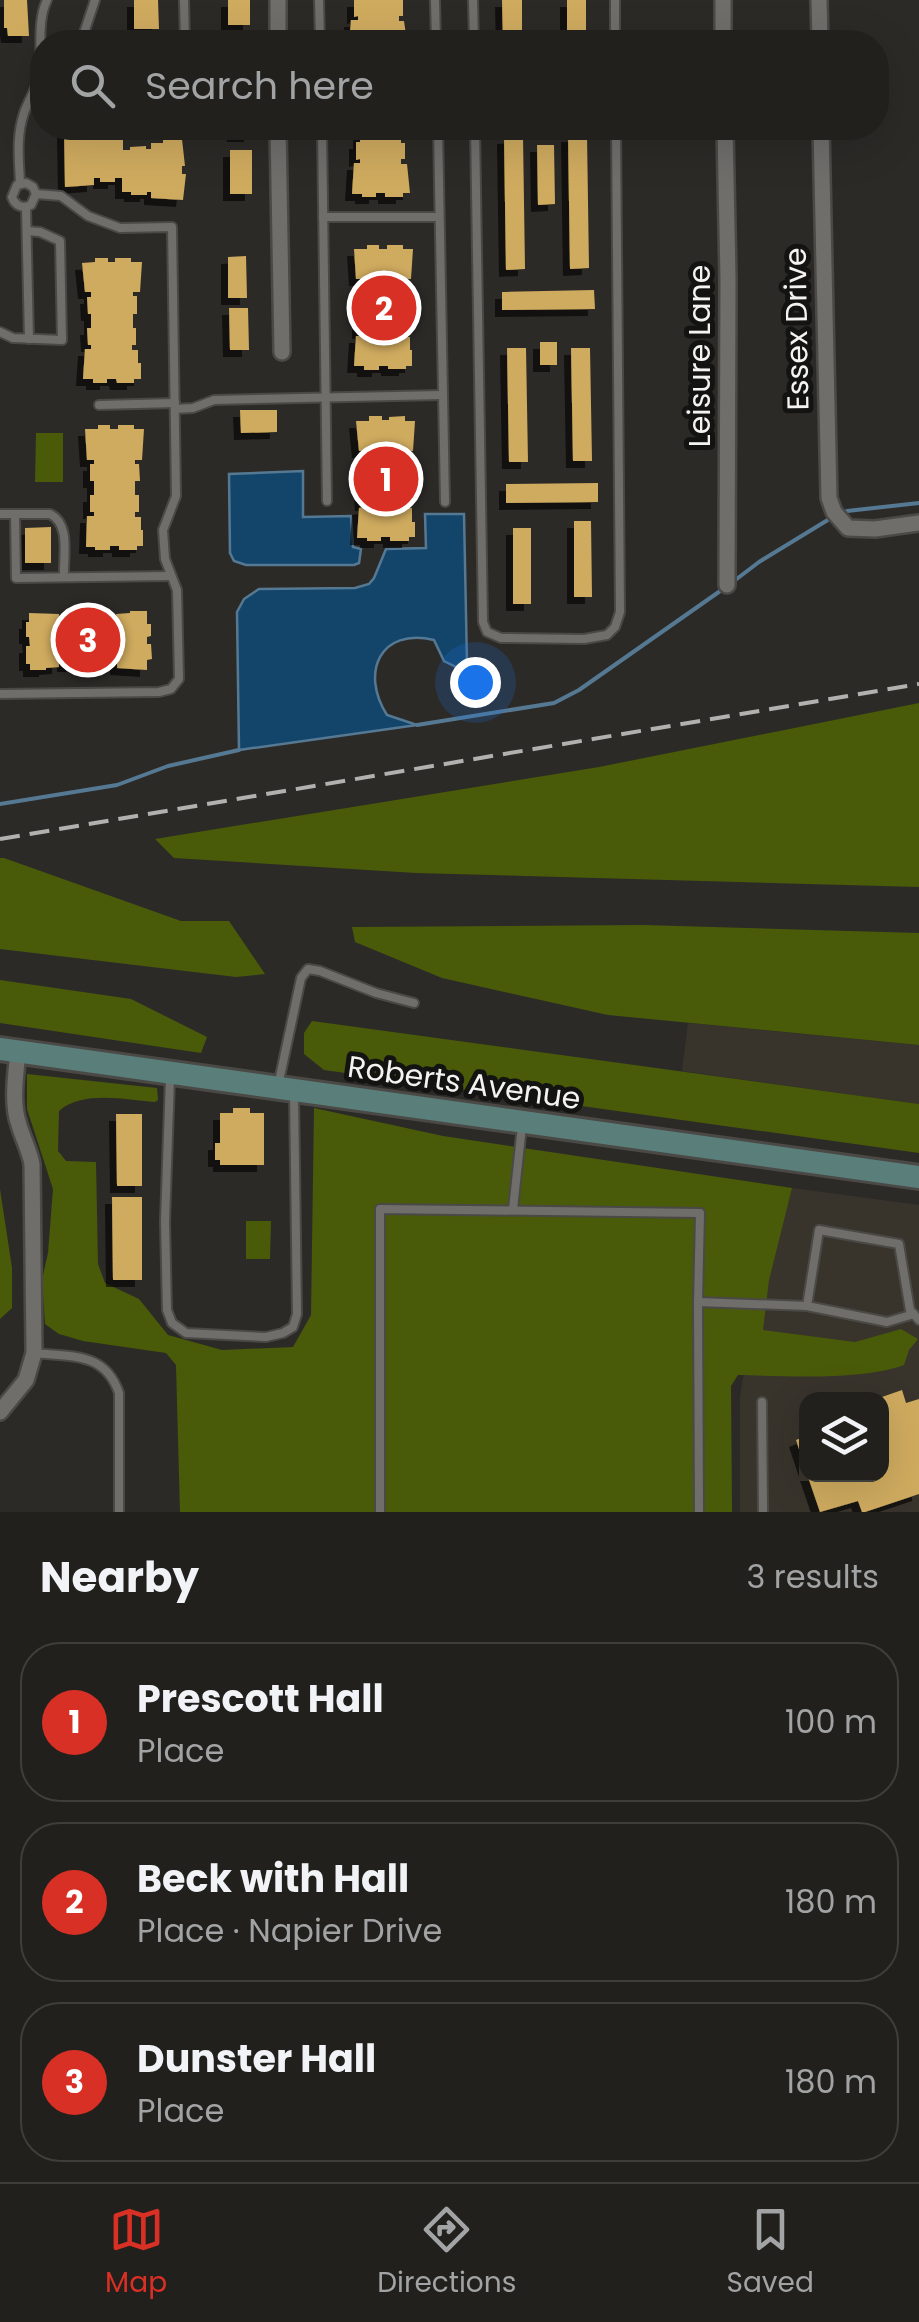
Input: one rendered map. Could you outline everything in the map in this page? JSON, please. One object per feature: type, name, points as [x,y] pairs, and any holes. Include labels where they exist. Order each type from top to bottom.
[{"type":"street","points":[[278,0],[278,30]]},
{"type":"street","points":[[722,0],[723,30]]},
{"type":"street","points":[[819,0],[820,30]]},
{"type":"street","points":[[278,140],[282,352]]},
{"type":"street","name":"Leisure Lane","points":[[725,140],[727,585]]},
{"type":"street","name":"Essex Drive","points":[[821,140],[827,488],[840,519],[856,529],[919,523]]},
{"type":"street","points":[[0,1412],[26,1380],[34,1352],[32,1164],[16,1112],[9,1050]]},
{"type":"street","name":"Roberts Avenue","points":[[9,1050],[919,1177]]},
{"type":"lane","points":[[43,30],[42,10],[47,0]]},
{"type":"lane","points":[[85,30],[95,0]]},
{"type":"lane","points":[[184,0],[185,30]]},
{"type":"lane","points":[[319,0],[320,30]]},
{"type":"lane","points":[[436,0],[436,30]]},
{"type":"lane","points":[[473,0],[474,30]]},
{"type":"lane","points":[[615,0],[615,30]]},
{"type":"lane","points":[[20,184],[18,132],[30,99]]},
{"type":"lane","points":[[322,140],[327,501]]},
{"type":"lane","points":[[438,140],[445,502]]},
{"type":"lane","points":[[475,140],[482,622],[487,632],[501,638],[584,639],[607,635],[616,627],[620,612],[616,140]]},
{"type":"lane","points":[[20,184],[30,184],[36,194],[34,202],[26,207],[16,204],[12,197],[14,188],[20,184]]},
{"type":"lane","points":[[0,694],[160,692],[171,689],[179,679],[177,590],[164,559],[163,530],[176,496],[172,227],[120,228],[88,216],[61,196],[36,194]]},
{"type":"lane","points":[[0,199],[12,197]]},
{"type":"lane","points":[[26,207],[30,339]]},
{"type":"lane","points":[[323,217],[439,217]]},
{"type":"lane","points":[[0,332],[12,338],[62,340],[60,241],[26,231]]},
{"type":"lane","points":[[99,405],[193,408],[214,400],[442,395]]},
{"type":"lane","points":[[0,514],[50,514],[61,521],[64,577]]},
{"type":"lane","points":[[15,514],[16,578],[171,576]]},
{"type":"lane","points":[[170,1071],[165,1221],[167,1310],[172,1323],[186,1332],[266,1337],[293,1328],[296,1314],[286,1088],[301,978],[308,968],[414,1003]]},
{"type":"lane","points":[[513,1208],[522,1122]]},
{"type":"lane","points":[[380,1512],[380,1208],[700,1212],[699,1512]]},
{"type":"lane","points":[[807,1306],[819,1230],[898,1244],[910,1310],[916,1317]]},
{"type":"lane","points":[[698,1302],[807,1306],[887,1322],[916,1317]]},
{"type":"lane","points":[[34,1352],[84,1358],[107,1370],[115,1380],[119,1393],[120,1512]]},
{"type":"lane","points":[[762,1402],[763,1512]]},
{"type":"shaded area","points":[[688,1023],[919,1045],[919,1104],[682,1071]]},
{"type":"shaded area","points":[[792,1188],[919,1205],[919,1512],[740,1512],[740,1397],[748,1347]]},
{"type":"green space","points":[[36,433],[63,433],[63,482],[35,482]]},
{"type":"green space","points":[[919,703],[919,887],[416,873],[174,858],[155,839],[599,767]]},
{"type":"green space","points":[[0,858],[181,921],[229,921],[265,974],[236,977],[0,949]]},
{"type":"green space","points":[[644,925],[919,933],[919,1045],[608,1015],[442,978],[355,942],[352,927]]},
{"type":"green space","points":[[0,980],[131,999],[207,1037],[201,1053],[0,1023]]},
{"type":"green space","points":[[312,1021],[919,1104],[919,1153],[324,1070],[304,1054],[304,1033]]},
{"type":"green space","points":[[27,1074],[157,1088],[155,1102],[92,1098],[59,1111],[58,1151],[66,1161],[96,1162],[98,1264],[105,1283],[139,1299],[168,1335],[222,1350],[293,1347],[311,1315],[314,1108],[443,1136],[792,1188],[769,1280],[763,1330],[855,1342],[901,1329],[918,1339],[904,1365],[886,1370],[822,1376],[738,1375],[731,1386],[732,1512],[180,1512],[176,1365],[166,1353],[83,1341],[59,1334],[45,1324],[42,1280],[53,1189],[27,1109]]},
{"type":"green space","points":[[0,1189],[12,1268],[12,1308],[0,1319]]},
{"type":"green space","points":[[246,1221],[271,1221],[270,1259],[246,1259]]},
{"type":"water","points":[[303,471],[303,517],[351,516],[353,547],[361,549],[359,563],[246,565],[234,561],[230,553],[229,474]]},
{"type":"water","points":[[425,514],[464,514],[467,664],[456,667],[444,661],[434,640],[400,640],[380,657],[375,684],[387,715],[417,725],[239,750],[237,612],[244,599],[259,589],[355,588],[369,584],[386,549],[426,548]]},
{"type":"building","points":[[4,0],[27,0],[29,36],[8,36],[4,28]]},
{"type":"building","points":[[134,0],[158,0],[159,29],[134,29]]},
{"type":"building","points":[[228,0],[250,0],[250,25],[228,25]]},
{"type":"building","points":[[354,0],[403,0],[399,21],[404,21],[405,30],[350,30],[351,20],[358,20],[358,16],[354,17]]},
{"type":"building","points":[[502,0],[522,0],[522,30],[503,30]]},
{"type":"building","points":[[567,0],[586,0],[586,30],[567,30]]},
{"type":"building","points":[[64,140],[123,140],[123,150],[130,150],[146,146],[151,149],[151,143],[163,140],[182,140],[182,174],[186,174],[183,200],[151,198],[151,192],[122,192],[122,178],[100,182],[100,178],[94,178],[94,185],[65,187]]},
{"type":"building","points":[[504,140],[523,140],[525,269],[506,270]]},
{"type":"building","points":[[568,140],[587,140],[589,268],[570,269]]},
{"type":"building","points":[[356,142],[405,143],[401,164],[407,164],[410,193],[403,193],[403,197],[352,194],[354,163],[360,163],[360,159],[356,160]]},
{"type":"building","points":[[537,145],[554,145],[555,204],[538,205]]},
{"type":"building","points":[[230,150],[252,150],[252,194],[230,194]]},
{"type":"building","points":[[367,245],[387,249],[387,245],[403,245],[403,249],[413,249],[411,279],[404,279],[408,283],[409,301],[404,301],[408,332],[404,332],[404,337],[410,337],[412,350],[412,366],[406,369],[379,366],[379,370],[364,370],[364,366],[354,366],[356,336],[363,336],[359,332],[363,301],[359,301],[359,284],[363,284],[363,279],[356,279],[354,249],[367,249]]},
{"type":"building","points":[[246,256],[247,298],[228,298],[228,257]]},
{"type":"building","points":[[95,258],[115,262],[115,258],[131,258],[131,262],[142,262],[140,292],[133,292],[137,296],[137,314],[133,314],[136,345],[132,345],[132,350],[138,350],[141,363],[141,379],[134,379],[134,383],[107,379],[107,383],[93,383],[93,379],[83,379],[85,349],[91,349],[87,297],[91,297],[91,292],[85,292],[82,263],[95,262]]},
{"type":"building","points":[[594,290],[595,309],[502,310],[502,292]]},
{"type":"building","points":[[229,308],[248,308],[249,350],[230,350]]},
{"type":"building","points":[[540,342],[557,342],[557,365],[540,365]]},
{"type":"building","points":[[507,348],[526,348],[528,462],[509,462]]},
{"type":"building","points":[[571,348],[590,348],[592,461],[573,461]]},
{"type":"building","points":[[240,410],[277,410],[277,432],[241,433]]},
{"type":"building","points":[[369,416],[389,420],[405,416],[405,421],[415,421],[413,451],[407,451],[411,455],[411,472],[406,472],[410,503],[406,503],[406,508],[412,508],[415,522],[415,537],[409,537],[409,541],[357,538],[359,508],[365,507],[361,487],[366,486],[362,472],[365,451],[359,451],[356,421],[369,421]]},
{"type":"building","points":[[98,425],[118,429],[118,425],[134,425],[134,429],[144,429],[142,460],[135,460],[140,481],[135,481],[139,512],[135,512],[135,517],[141,517],[143,530],[143,546],[137,546],[137,550],[86,547],[87,516],[94,516],[90,512],[94,481],[90,481],[90,464],[94,460],[87,460],[85,429],[98,429]]},
{"type":"building","points":[[598,483],[598,502],[506,503],[506,484]]},
{"type":"building","points":[[574,521],[591,521],[592,597],[574,597]]},
{"type":"building","points":[[51,527],[51,563],[25,563],[25,528]]},
{"type":"building","points":[[513,528],[531,528],[531,604],[513,604]]},
{"type":"building","points":[[147,611],[147,624],[151,624],[147,644],[151,644],[152,659],[147,660],[147,670],[117,668],[117,661],[113,665],[95,666],[95,661],[64,665],[64,661],[59,661],[59,667],[46,670],[30,670],[30,664],[26,664],[29,613],[59,614],[60,621],[63,617],[81,617],[81,621],[112,616],[112,620],[117,620],[116,614]]},
{"type":"building","points":[[233,1108],[264,1113],[264,1165],[220,1165],[220,1160],[215,1160],[215,1143],[220,1143],[220,1113],[233,1113]]},
{"type":"building","points":[[116,1114],[142,1114],[142,1186],[117,1186]]},
{"type":"building","points":[[112,1197],[142,1197],[142,1280],[113,1280]]},
{"type":"building","points":[[902,1390],[906,1403],[919,1399],[919,1494],[865,1512],[858,1501],[820,1512],[810,1482],[889,1482],[889,1395]]},
{"type":"waterway","points":[[840,514],[919,503]]},
{"type":"waterway","points":[[734,581],[831,518]]},
{"type":"waterway","points":[[417,725],[554,703],[579,690],[723,589]]},
{"type":"waterway","points":[[0,804],[117,785],[168,766],[239,750]]},
{"type":"railway","points":[[0,839],[919,684]]},
{"type":"place","name":"Beck with Hall","points":[[384,308]]},
{"type":"place","name":"Prescott Hall","points":[[386,479]]},
{"type":"place","name":"Dunster Hall","points":[[88,640]]}]
